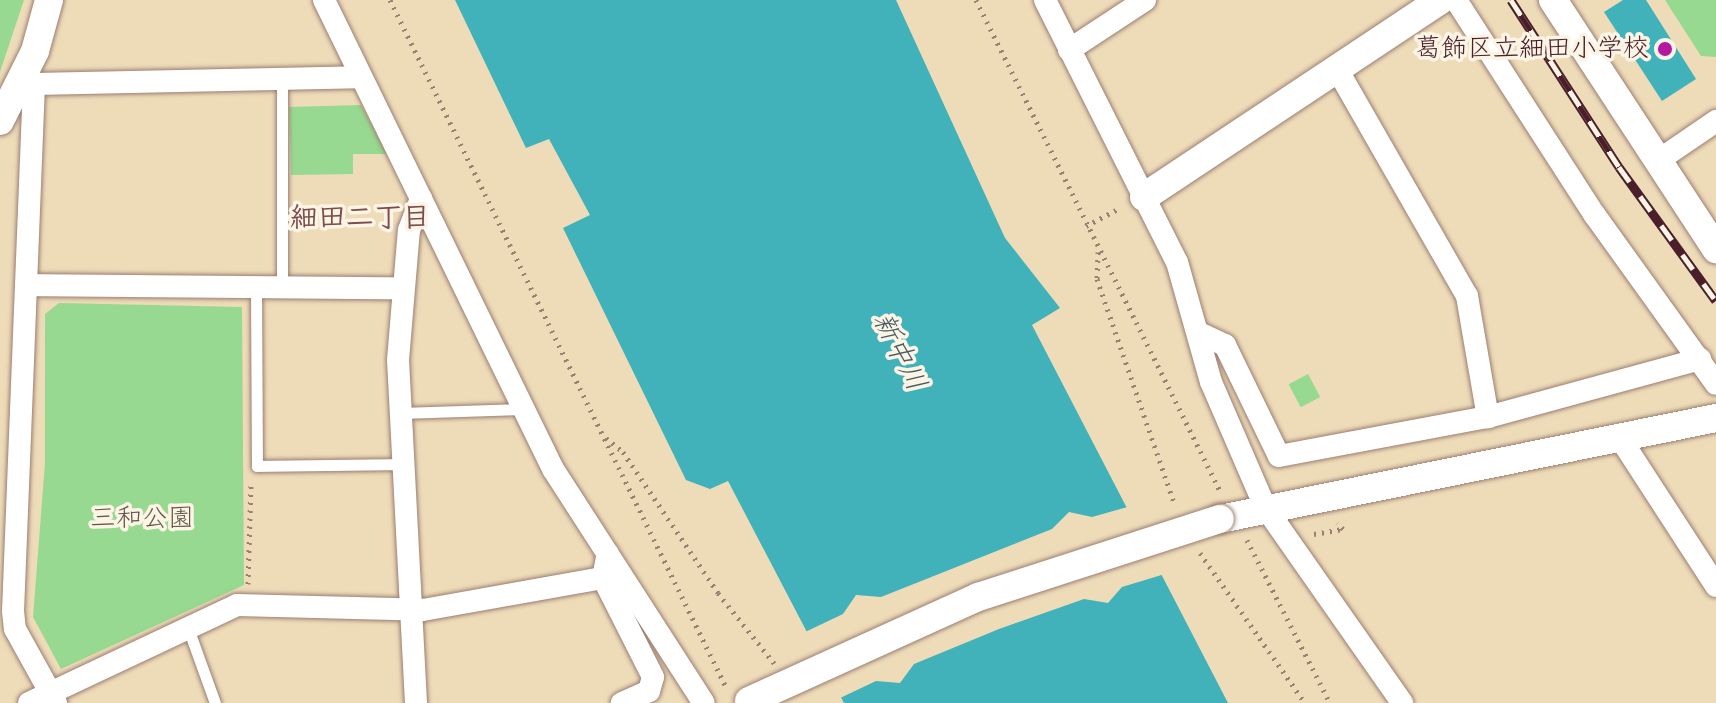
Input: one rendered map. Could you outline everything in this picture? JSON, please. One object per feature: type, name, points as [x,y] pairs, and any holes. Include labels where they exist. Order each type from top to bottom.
[{"type":"street","points":[[49,0],[29,82],[26,285],[10,469],[15,629],[54,698]]},
{"type":"street","points":[[324,0],[522,409],[608,553],[704,703]]},
{"type":"street","points":[[1045,0],[1135,201],[1177,262],[1211,382],[1265,507],[1402,703]]},
{"type":"street","points":[[1069,50],[1145,0]]},
{"type":"street","points":[[1135,201],[1441,0]]},
{"type":"street","points":[[1456,0],[1594,214],[1716,384]]},
{"type":"street","points":[[1553,0],[1656,162],[1716,249]]},
{"type":"street","points":[[1337,69],[1467,296],[1488,417]]},
{"type":"street","points":[[29,82],[359,77]]},
{"type":"street","points":[[0,121],[29,82]]},
{"type":"street","points":[[1656,162],[1716,121]]},
{"type":"street","points":[[416,703],[407,610],[400,413],[403,288],[409,230],[421,198]]},
{"type":"street","points":[[26,285],[403,288]]},
{"type":"street","points":[[1199,333],[1225,345],[1279,456],[1488,417],[1700,359]]},
{"type":"street","points":[[740,698],[978,597],[1227,517],[1618,435],[1716,418]]},
{"type":"street","points":[[1618,435],[1713,576]]},
{"type":"street","points":[[608,553],[603,578],[653,677],[649,691],[622,703]]},
{"type":"street","points":[[29,703],[54,698],[188,628],[248,604],[407,610],[603,578]]},
{"type":"lane","points":[[282,80],[282,285]]},
{"type":"lane","points":[[256,285],[257,466],[401,464]]},
{"type":"lane","points":[[400,413],[522,409]]},
{"type":"lane","points":[[188,628],[215,703]]},
{"type":"path","points":[[390,0],[604,437],[740,698]]},
{"type":"path","points":[[976,0],[1227,517],[1330,703]]},
{"type":"path","points":[[1086,226],[1135,201]]},
{"type":"path","points":[[1098,249],[1097,279],[1167,490],[1180,515]]},
{"type":"path","points":[[604,437],[623,452],[776,668]]},
{"type":"path","points":[[248,604],[251,481],[257,466]]},
{"type":"path","points":[[1194,540],[1305,703]]},
{"type":"green space","points":[[0,0],[24,0],[0,72]]},
{"type":"green space","points":[[1665,0],[1716,0],[1716,57],[1701,56]]},
{"type":"green space","points":[[361,105],[387,154],[353,154],[353,174],[291,175],[289,107]]},
{"type":"green space","name":"三和公園","points":[[59,303],[242,307],[244,585],[61,669],[33,617],[45,463],[45,314]]},
{"type":"green space","points":[[1308,374],[1320,397],[1301,407],[1289,384]]},
{"type":"water","name":"新中川","points":[[455,0],[896,0],[1005,238],[1060,308],[1032,325],[1228,703],[844,703],[728,481],[710,489],[686,480],[563,228],[590,215],[549,139],[526,148]]},
{"type":"water","points":[[1623,0],[1646,0],[1696,79],[1662,101],[1604,12]]},
{"type":"pier","points":[[1131,506],[1165,574],[1122,587],[1108,603],[1084,599],[999,629],[914,664],[900,683],[876,681],[838,699],[803,633],[843,614],[856,595],[881,597],[1052,529],[1069,512],[1092,517]]},
{"type":"railway","points":[[1511,0],[1619,167],[1716,301]]},
{"type":"place","name":"葛飾区立細田小学校","points":[[1665,49]]},
{"type":"district","name":"細田二丁目","points":[[360,218]]}]
